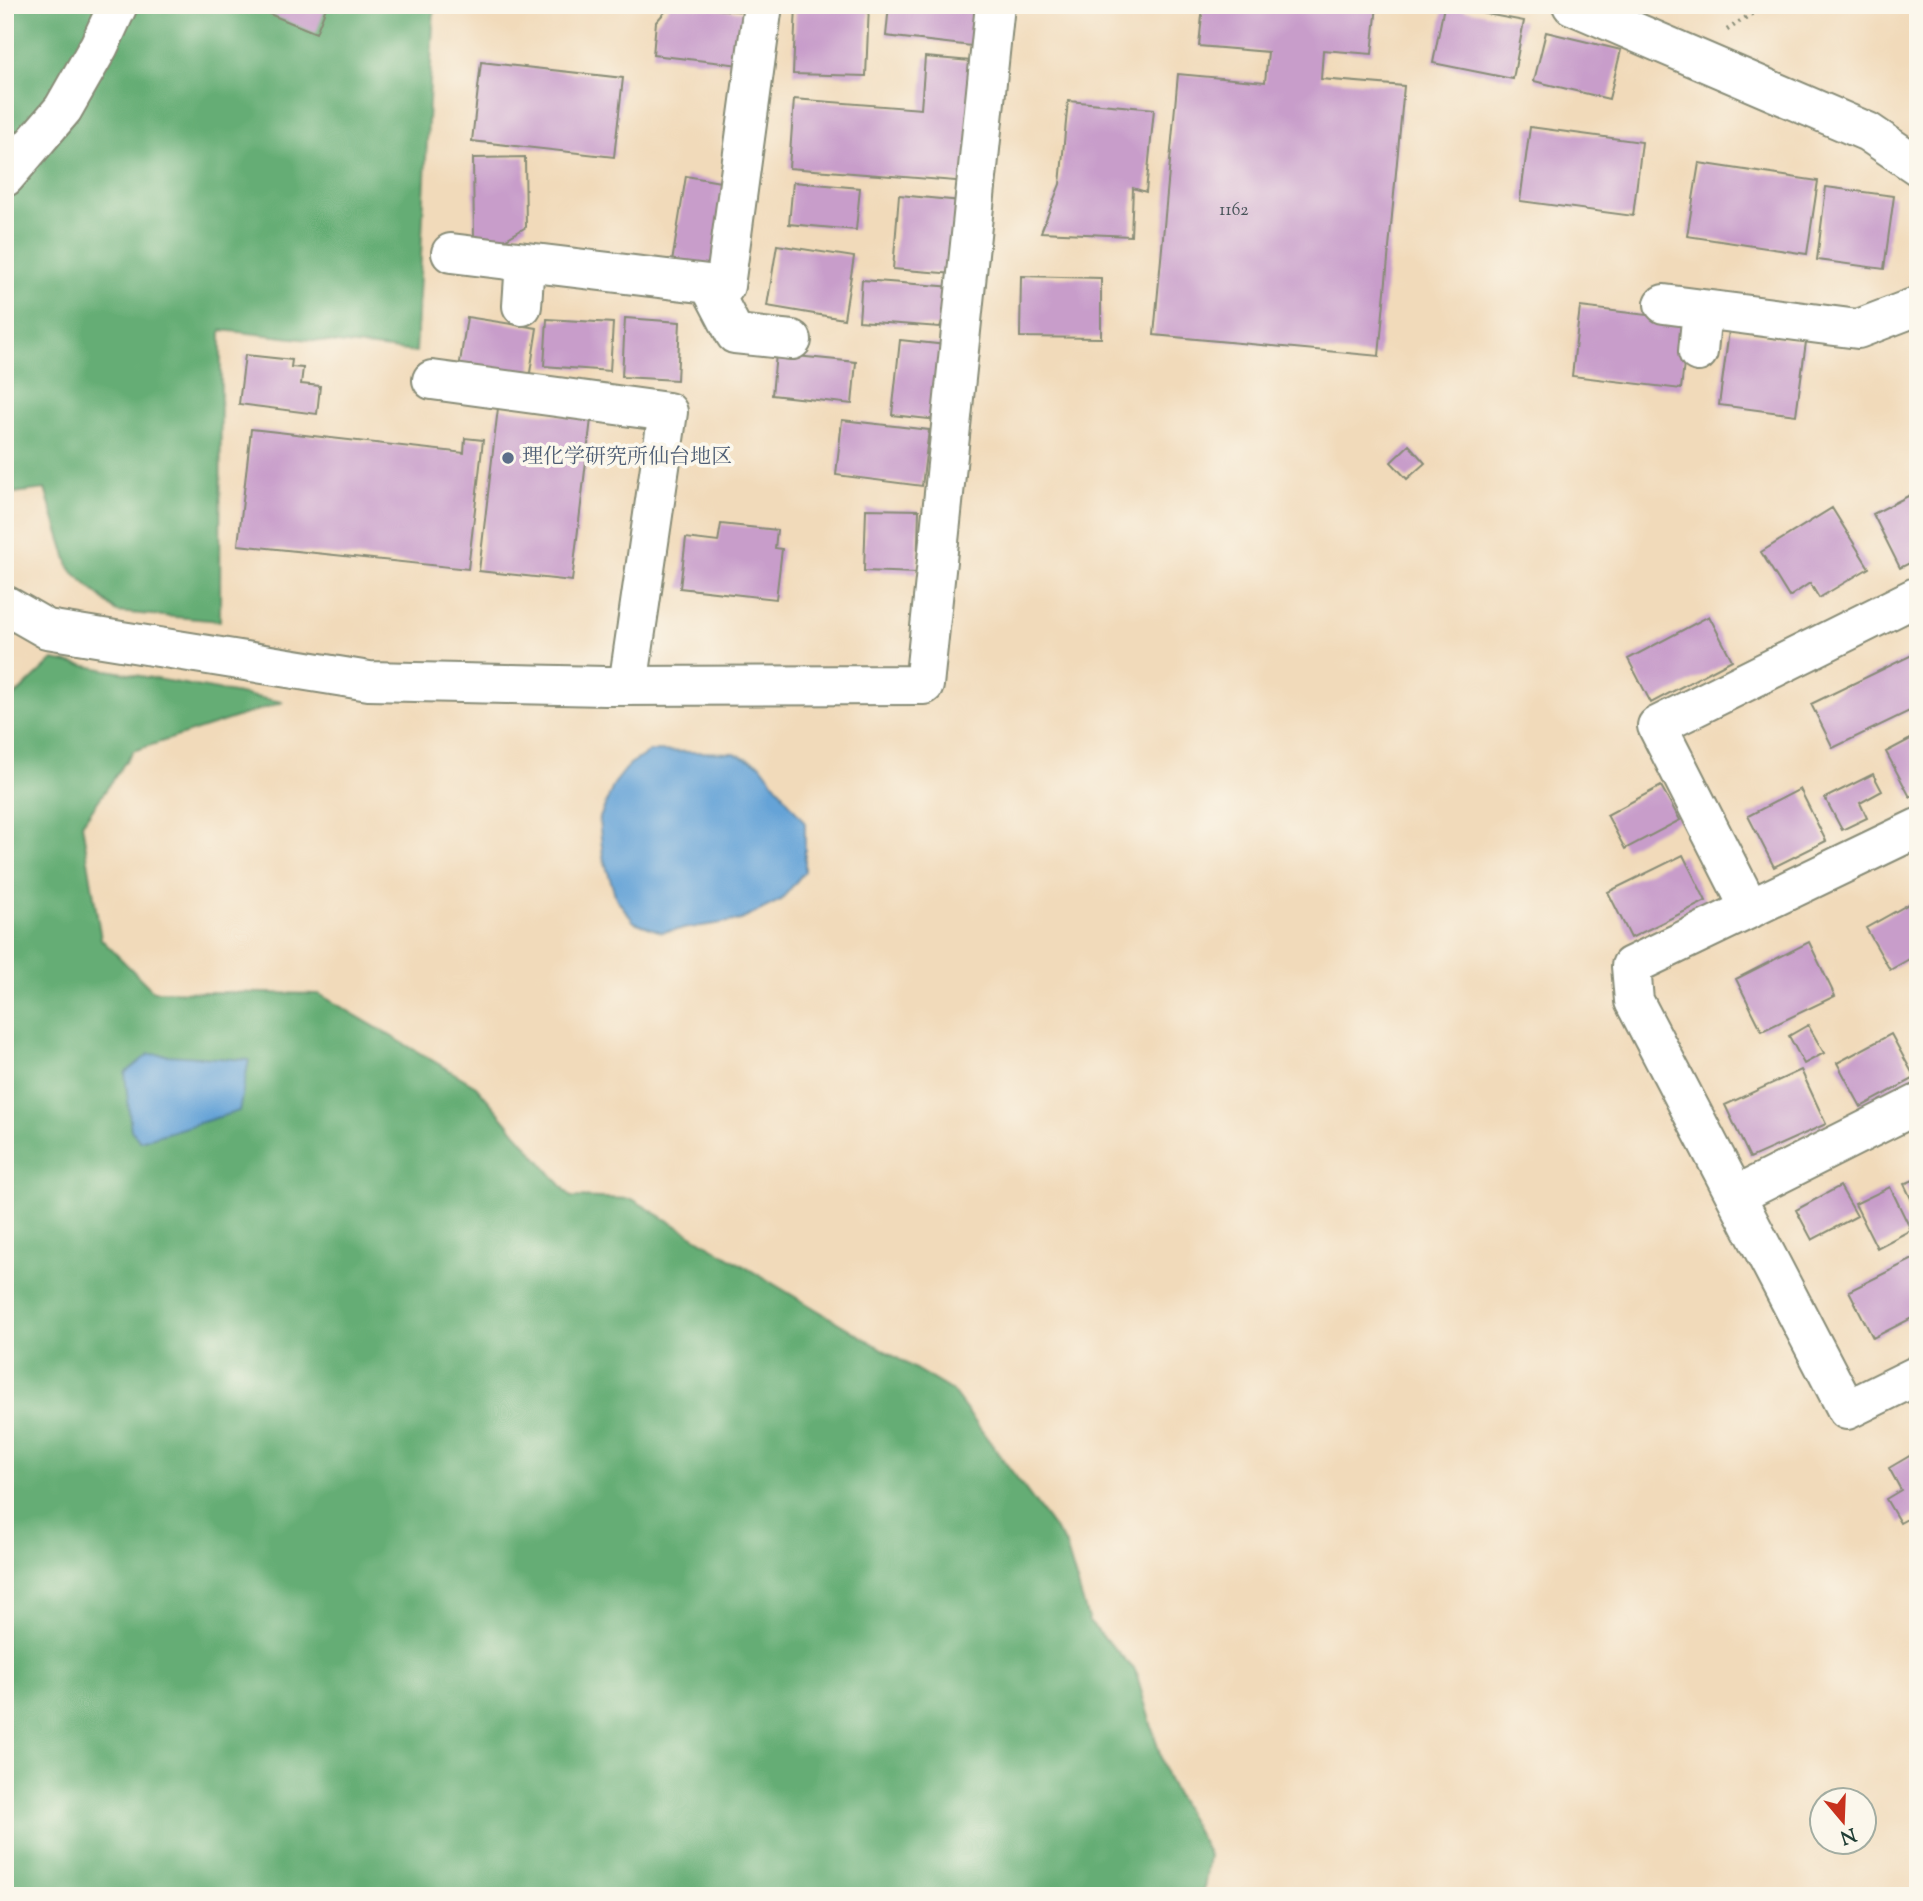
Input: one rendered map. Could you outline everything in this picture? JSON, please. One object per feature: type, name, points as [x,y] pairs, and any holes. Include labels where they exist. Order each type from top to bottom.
[{"type":"street","points":[[5,177],[63,109],[99,46],[118,5]]},
{"type":"street","points":[[451,253],[725,286],[763,5]]},
{"type":"street","points":[[5,605],[47,629],[369,681],[628,686],[924,685],[995,5]]},
{"type":"street","points":[[1581,7],[1868,132],[1918,166]]},
{"type":"street","points":[[522,306],[525,262]]},
{"type":"street","points":[[709,284],[735,334],[792,340]]},
{"type":"street","points":[[1664,304],[1858,329],[1918,306]]},
{"type":"street","points":[[1698,352],[1702,309]]},
{"type":"street","points":[[432,380],[668,412],[628,686]]},
{"type":"street","points":[[1750,909],[1657,726],[1918,596]]},
{"type":"street","points":[[1918,828],[1630,966],[1634,1001],[1847,1410],[1918,1375]]},
{"type":"street","points":[[1737,1195],[1918,1104]]},
{"type":"green space","points":[[5,5],[434,5],[416,352],[221,330],[220,621],[117,612],[70,569],[45,489],[5,494]]},
{"type":"green space","points":[[53,660],[283,702],[133,751],[82,824],[101,939],[153,991],[319,994],[476,1086],[571,1197],[632,1199],[952,1391],[1065,1543],[1089,1622],[1135,1670],[1167,1778],[1209,1855],[1203,1896],[5,1896],[5,705]]},
{"type":"water","points":[[651,751],[734,753],[760,764],[805,823],[805,871],[781,900],[741,920],[689,928],[661,932],[634,922],[616,898],[603,856],[599,820],[614,784],[630,764]]},
{"type":"water","points":[[149,1054],[249,1060],[239,1111],[140,1141],[131,1130],[125,1073]]},
{"type":"building","points":[[247,5],[327,5],[316,33]]},
{"type":"building","points":[[671,5],[747,12],[740,65],[653,55],[656,22]]},
{"type":"building","points":[[796,5],[869,5],[866,76],[793,74]]},
{"type":"building","points":[[889,5],[994,5],[989,48],[886,36]]},
{"type":"building","points":[[1203,5],[1377,5],[1372,54],[1323,50],[1321,79],[1404,86],[1379,356],[1154,335],[1178,74],[1265,82],[1268,52],[1199,46]]},
{"type":"building","points":[[1444,6],[1524,21],[1513,79],[1433,63]]},
{"type":"building","points":[[1546,32],[1621,50],[1609,99],[1534,81]]},
{"type":"building","points":[[925,57],[971,61],[968,182],[789,168],[794,99],[921,109]]},
{"type":"building","points":[[481,62],[623,78],[614,157],[472,141]]},
{"type":"building","points":[[1068,101],[1154,109],[1146,192],[1133,188],[1131,236],[1041,232],[1060,184]]},
{"type":"building","points":[[1530,127],[1642,142],[1633,216],[1520,201]]},
{"type":"building","points":[[525,157],[526,227],[496,245],[474,237],[473,158]]},
{"type":"building","points":[[1699,163],[1818,181],[1807,254],[1687,236]]},
{"type":"building","points":[[686,176],[726,183],[713,268],[672,262]]},
{"type":"building","points":[[793,182],[860,188],[856,230],[789,224]]},
{"type":"building","points":[[1826,187],[1894,196],[1884,269],[1817,260]]},
{"type":"building","points":[[899,195],[961,201],[955,274],[893,269]]},
{"type":"building","points":[[777,245],[854,257],[844,319],[767,306]]},
{"type":"building","points":[[1021,276],[1101,278],[1101,338],[1020,337]]},
{"type":"building","points":[[862,280],[954,287],[940,327],[859,321]]},
{"type":"building","points":[[1580,307],[1689,320],[1681,389],[1572,376]]},
{"type":"building","points":[[467,317],[537,328],[529,379],[459,369]]},
{"type":"building","points":[[625,318],[680,322],[677,380],[622,377]]},
{"type":"building","points":[[547,319],[613,323],[610,371],[544,366]]},
{"type":"building","points":[[1729,331],[1806,342],[1796,415],[1719,405]]},
{"type":"building","points":[[900,340],[946,345],[938,420],[892,415]]},
{"type":"building","points":[[776,354],[856,362],[852,404],[772,395]]},
{"type":"building","points":[[245,355],[292,360],[291,367],[303,368],[301,384],[320,386],[317,414],[239,404]]},
{"type":"building","points":[[498,408],[591,419],[572,581],[479,571]]},
{"type":"building","points":[[842,420],[929,430],[922,486],[836,475]]},
{"type":"building","points":[[251,429],[464,453],[465,438],[483,440],[468,569],[238,545]]},
{"type":"building","points":[[1409,445],[1425,463],[1407,479],[1391,462]]},
{"type":"building","points":[[1918,491],[1918,559],[1900,568],[1873,514]]},
{"type":"building","points":[[1832,508],[1869,568],[1819,598],[1810,583],[1789,597],[1761,552]]},
{"type":"building","points":[[866,509],[919,510],[917,573],[864,571]]},
{"type":"building","points":[[721,524],[777,530],[775,548],[782,549],[776,599],[680,588],[686,538],[718,542]]},
{"type":"building","points":[[1709,616],[1732,660],[1651,703],[1628,659]]},
{"type":"building","points":[[1916,653],[1918,707],[1833,748],[1811,704]]},
{"type":"building","points":[[1918,735],[1918,793],[1910,797],[1886,752]]},
{"type":"building","points":[[1873,774],[1882,791],[1860,803],[1867,818],[1842,830],[1825,798]]},
{"type":"building","points":[[1661,786],[1680,820],[1625,849],[1607,815]]},
{"type":"building","points":[[1800,789],[1826,841],[1774,867],[1748,816]]},
{"type":"building","points":[[1683,855],[1706,901],[1631,938],[1608,892]]},
{"type":"building","points":[[1918,899],[1918,954],[1890,970],[1866,928]]},
{"type":"building","points":[[1809,942],[1835,996],[1762,1031],[1736,979]]},
{"type":"building","points":[[1808,1025],[1824,1053],[1804,1064],[1789,1036]]},
{"type":"building","points":[[1891,1034],[1915,1078],[1861,1107],[1837,1063]]},
{"type":"building","points":[[1801,1070],[1826,1124],[1750,1158],[1725,1105]]},
{"type":"building","points":[[1918,1178],[1918,1213],[1904,1184]]},
{"type":"building","points":[[1840,1186],[1857,1216],[1812,1240],[1796,1210]]},
{"type":"building","points":[[1890,1187],[1911,1230],[1877,1248],[1855,1204]]},
{"type":"building","points":[[1915,1258],[1918,1263],[1918,1315],[1873,1338],[1849,1291]]},
{"type":"building","points":[[1918,1451],[1918,1513],[1900,1523],[1886,1499],[1901,1490],[1889,1468]]},
{"type":"place","name":"理化学研究所仙台地区","points":[[508,458]]}]
